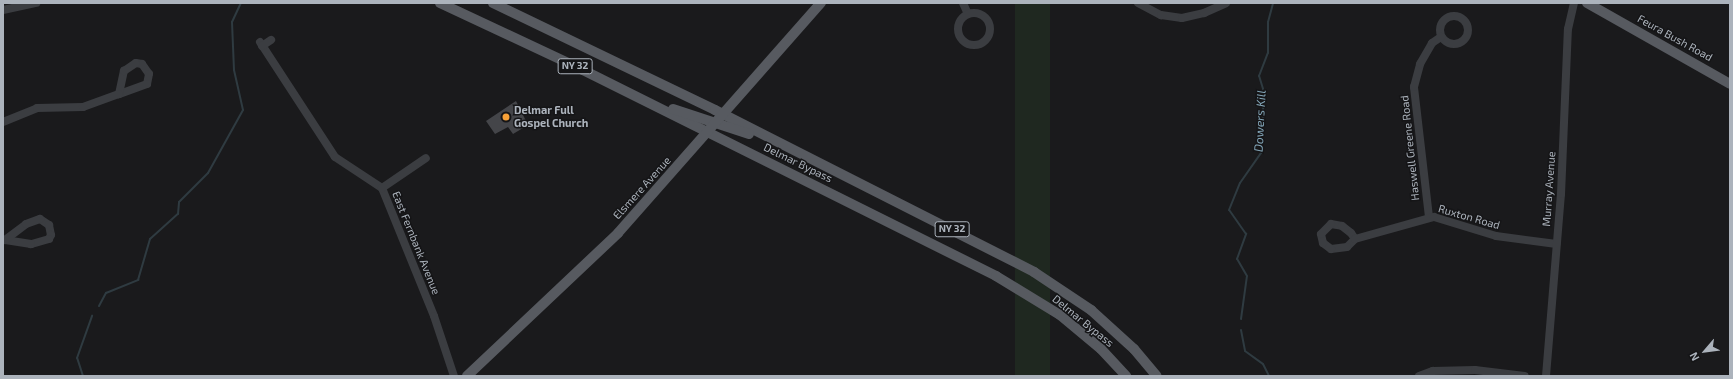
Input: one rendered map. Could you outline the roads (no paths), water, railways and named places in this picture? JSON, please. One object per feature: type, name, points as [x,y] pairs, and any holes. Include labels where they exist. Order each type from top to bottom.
[{"type":"main road","name":"Delmar Bypass","points":[[440,3],[828,191],[1025,292],[1073,325],[1126,376]]},
{"type":"main road","name":"Delmar Bypass","points":[[493,3],[724,115],[995,250],[1051,282],[1118,334],[1157,376]]},
{"type":"main road","name":"Elsmere Avenue","points":[[467,376],[618,233],[724,115],[821,3]]},
{"type":"main road","name":"Feura Bush Road","points":[[1587,3],[1730,84]]},
{"type":"main road","points":[[601,80],[684,114],[742,131],[838,173]]},
{"type":"street","points":[[3,10],[36,3]]},
{"type":"street","points":[[963,3],[968,14]]},
{"type":"street","points":[[1138,3],[1161,15],[1182,18],[1204,13],[1226,3]]},
{"type":"street","name":"Murray Avenue","points":[[1546,376],[1556,244],[1568,29],[1574,3]]},
{"type":"street","name":"Haswell Greene Road","points":[[1429,217],[1414,87],[1423,59],[1432,43],[1441,36]]},
{"type":"street","name":"East Fernbank Avenue","points":[[271,40],[261,44],[335,157],[382,188],[434,316],[454,376]]},
{"type":"street","points":[[3,122],[37,108],[83,108],[119,94]]},
{"type":"street","points":[[382,188],[426,158]]},
{"type":"street","name":"Ruxton Road","points":[[1355,239],[1429,217],[1496,236],[1556,244]]},
{"type":"street","points":[[40,219],[51,229],[49,239],[40,243],[4,240],[26,224],[40,219]]},
{"type":"street","points":[[1419,376],[1433,371],[1476,370],[1525,376]]},
{"type":"waterway","points":[[99,306],[106,293],[138,280],[150,239],[178,214],[179,202],[208,173],[243,110],[234,70],[232,22],[241,3]]},
{"type":"waterway","name":"Dowers Kill","points":[[1241,319],[1247,276],[1237,259],[1246,234],[1229,210],[1240,183],[1261,153],[1264,92],[1259,76],[1268,53],[1268,22],[1273,3]]},
{"type":"waterway","points":[[83,376],[77,358],[92,316]]},
{"type":"waterway","name":"Dowers Kill","points":[[1241,330],[1245,351],[1263,364],[1269,376]]},
{"type":"place","name":"Delmar Full Gospel Church","points":[[506,117]]}]
